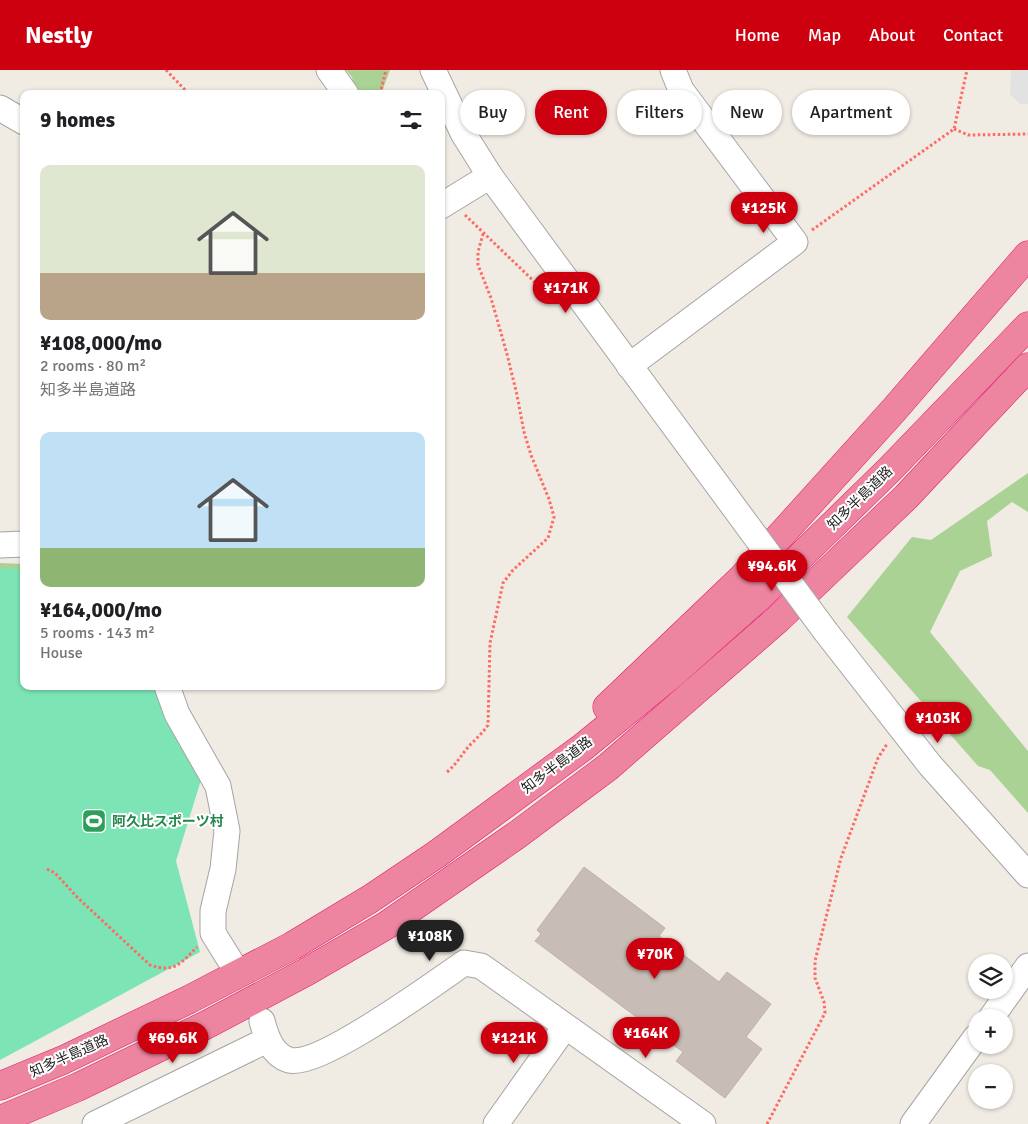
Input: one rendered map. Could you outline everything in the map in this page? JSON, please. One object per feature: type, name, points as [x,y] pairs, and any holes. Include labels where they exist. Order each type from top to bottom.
[{"type":"highway","points":[[497,810],[524,776],[608,706],[742,578],[893,411],[1028,255]]},
{"type":"highway","name":"知多半島道路","points":[[0,1086],[63,1060],[182,1004],[292,946],[370,899],[437,854],[583,747],[656,687],[761,595],[890,469],[1028,326]]},
{"type":"highway","points":[[0,1120],[87,1083],[206,1025],[306,972],[387,925],[514,837],[608,767],[778,619],[906,497],[1028,367]]},
{"type":"street","points":[[329,70],[343,90]]},
{"type":"street","points":[[433,70],[443,90]]},
{"type":"street","points":[[629,366],[795,242],[681,90],[673,70]]},
{"type":"street","points":[[445,95],[463,133],[490,176],[826,632],[930,765],[1028,875]]},
{"type":"street","points":[[0,108],[20,120]]},
{"type":"street","points":[[445,202],[490,176]]},
{"type":"street","points":[[0,545],[20,544]]},
{"type":"street","points":[[168,690],[177,714],[218,786],[228,831],[223,868],[213,911],[213,933],[231,962]]},
{"type":"street","points":[[95,1124],[265,1031],[277,1054],[288,1060],[299,1061],[316,1056],[354,1037],[464,963],[482,966],[703,1124]]},
{"type":"street","points":[[997,1009],[1028,966]]},
{"type":"street","points":[[496,1124],[565,1027]]},
{"type":"street","points":[[913,1124],[968,1048]]},
{"type":"path","points":[[166,70],[185,90]]},
{"type":"path","points":[[381,90],[386,70]]},
{"type":"path","points":[[795,242],[954,129],[967,70]]},
{"type":"path","points":[[954,129],[968,135],[1028,134]]},
{"type":"path","points":[[445,202],[470,222],[542,289]]},
{"type":"path","points":[[447,772],[488,726],[490,643],[496,607],[503,583],[513,570],[548,538],[554,517],[524,432],[518,394],[492,298],[478,265],[478,252],[483,234]]},
{"type":"path","points":[[767,1124],[825,1014],[824,1002],[815,978],[815,961],[841,858],[878,758],[886,745],[901,729]]},
{"type":"path","points":[[47,869],[55,873],[78,898],[150,965],[165,969],[175,967],[213,933]]},
{"type":"green space","points":[[346,70],[390,70],[382,90],[354,90],[352,77]]},
{"type":"green space","points":[[1028,473],[1028,512],[1012,502],[987,521],[992,556],[960,571],[930,632],[1028,751],[1028,813],[990,770],[978,766],[847,617],[912,537],[931,540]]},
{"type":"green space","points":[[0,563],[20,564],[20,584],[0,587]]},
{"type":"green space","name":"阿久比スポーツ村","points":[[20,568],[20,690],[156,690],[201,780],[176,861],[200,952],[0,1060],[0,569]]},
{"type":"shaded area","points":[[1011,70],[1028,70],[1028,104],[1020,104],[1010,94]]},
{"type":"building","points":[[584,867],[665,928],[659,936],[719,982],[727,972],[771,1004],[746,1037],[762,1049],[725,1098],[676,1061],[683,1052],[535,941],[541,934],[537,930]]},
{"type":"place","name":"阿久比スポーツ村","points":[[94,821]]}]
